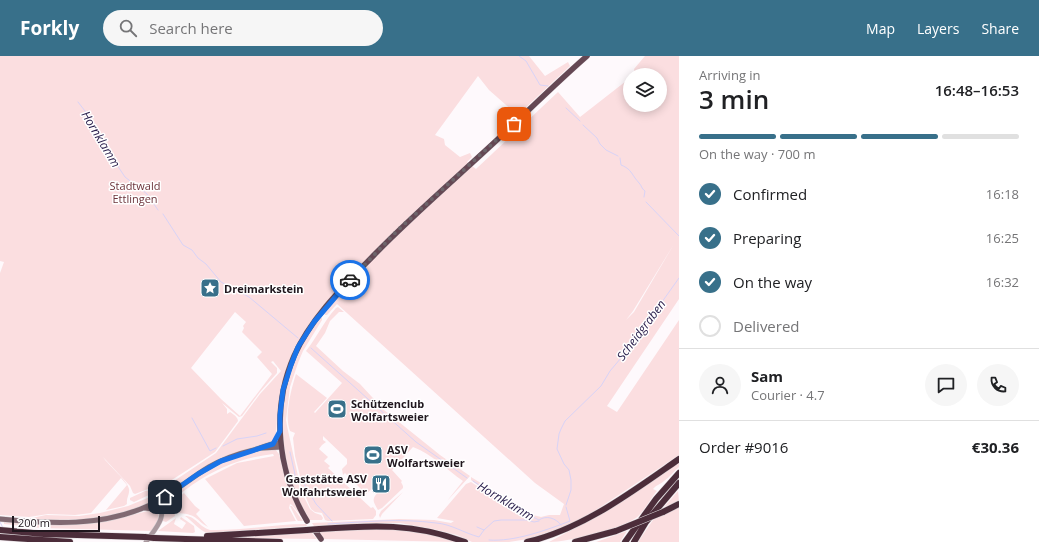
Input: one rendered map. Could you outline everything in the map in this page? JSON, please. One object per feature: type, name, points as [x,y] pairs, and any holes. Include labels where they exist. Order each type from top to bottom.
[{"type":"highway","points":[[527,542],[563,531],[585,520],[679,459]]},
{"type":"highway","points":[[626,542],[656,499],[679,473]]},
{"type":"highway","points":[[634,542],[646,522],[679,483]]},
{"type":"highway","points":[[575,542],[616,531],[679,504]]},
{"type":"highway","points":[[184,539],[198,536],[309,525],[318,531],[367,526],[397,526],[430,531],[465,542]]},
{"type":"highway","points":[[0,530],[37,534],[145,540],[154,538],[280,542]]},
{"type":"highway","points":[[0,537],[70,542]]},
{"type":"main road","points":[[309,525],[290,485],[284,463],[280,431],[280,410],[285,385],[291,365],[302,339],[332,300],[397,231],[587,56]]},
{"type":"main road","points":[[273,444],[280,431]]},
{"type":"main road","points":[[0,519],[88,522],[118,517],[157,501],[216,464],[232,456],[273,444],[281,445]]},
{"type":"main road","points":[[259,448],[281,445]]},
{"type":"main road","points":[[143,508],[158,510]]},
{"type":"main road","points":[[318,531],[321,539]]},
{"type":"street","points":[[157,501],[160,518]]},
{"type":"street","points":[[145,540],[158,525],[162,511],[160,504],[157,501]]},
{"type":"green space","name":"Stadtwald Ettlingen","points":[[0,56],[529,56],[545,76],[568,62],[570,66],[521,112],[518,109],[513,111],[489,90],[478,76],[435,135],[444,139],[445,145],[460,157],[470,153],[472,157],[467,162],[476,169],[558,92],[580,117],[623,83],[623,112],[667,112],[667,68],[635,68],[645,56],[679,56],[679,299],[607,406],[617,412],[679,320],[679,455],[590,514],[569,525],[528,539],[509,542],[472,542],[457,535],[400,523],[314,526],[312,523],[399,519],[434,520],[451,523],[454,521],[437,518],[466,484],[471,482],[488,493],[471,480],[471,477],[533,515],[541,517],[560,515],[564,504],[535,483],[337,304],[327,315],[324,313],[298,344],[277,418],[276,434],[271,442],[244,450],[160,497],[151,494],[134,502],[130,500],[130,498],[145,491],[162,489],[216,453],[260,394],[281,371],[273,361],[271,362],[277,368],[277,373],[242,416],[239,417],[222,403],[227,409],[227,414],[230,412],[238,421],[215,452],[161,487],[148,489],[135,494],[133,493],[130,486],[103,457],[128,486],[129,491],[127,504],[124,506],[106,510],[127,485],[121,478],[91,513],[75,515],[48,514],[29,517],[0,515],[0,273],[4,262],[0,261]],"holes":[[[674,244],[634,312],[626,320]],[[235,312],[246,322],[243,326],[244,328],[242,332],[262,352],[257,357],[272,374],[240,416],[191,368]]]},
{"type":"green space","points":[[338,307],[344,312],[339,312],[330,321],[325,333],[316,346],[343,371],[360,384],[384,410],[440,455],[470,476],[447,501],[463,481],[433,458],[413,447],[392,470],[402,481],[403,488],[378,510],[374,500],[379,491],[374,487],[364,495],[364,492],[345,473],[343,475],[342,469],[347,464],[347,459],[323,436],[323,440],[326,442],[319,449],[328,457],[324,461],[330,466],[328,468],[371,508],[373,507],[376,511],[376,515],[373,519],[328,521],[325,520],[322,513],[315,512],[311,509],[300,484],[300,476],[295,456],[293,438],[295,433],[290,431],[288,425],[289,403],[296,374],[327,398],[314,412],[315,413],[342,383],[306,351],[328,318]]},
{"type":"green space","points":[[321,317],[322,320],[303,351],[298,363],[290,387],[286,420],[299,487],[310,509],[321,515],[323,518],[322,520],[309,520],[298,499],[290,476],[282,430],[283,407],[287,384],[294,361],[304,339]]},
{"type":"green space","points":[[275,449],[279,454],[287,484],[300,511],[299,513],[304,520],[290,504],[289,508],[296,521],[244,526],[205,479],[237,463],[274,456],[273,454],[251,458],[231,464],[221,468],[192,485],[183,491],[172,504],[175,516],[166,522],[163,521],[163,502],[172,494],[204,473],[226,461],[262,450]]},
{"type":"green space","points":[[679,462],[679,467],[653,489],[657,491],[636,518],[594,534],[569,540],[549,542],[599,515]]},
{"type":"green space","points":[[678,491],[679,501],[664,507]]},
{"type":"green space","points":[[403,492],[380,518],[379,515],[381,511]]},
{"type":"green space","points":[[184,493],[200,510],[196,514],[208,527],[193,516],[179,513],[174,508],[176,500]]},
{"type":"green space","points":[[153,497],[153,501],[138,508],[92,519],[27,519],[46,515],[79,516],[100,513],[128,506]]},
{"type":"green space","points":[[290,506],[292,506],[303,521],[297,520]]},
{"type":"green space","points":[[679,507],[679,542],[638,542],[653,520]]},
{"type":"green space","points":[[152,510],[157,511],[158,522],[152,531],[41,528],[4,524],[4,522],[89,524]]},
{"type":"green space","points":[[185,516],[189,516],[206,529],[210,530],[294,524],[306,524],[307,526],[207,533],[201,530]]},
{"type":"green space","points":[[181,517],[194,526],[195,532],[158,531],[176,518],[174,524],[182,529],[186,523],[180,519]]},
{"type":"green space","points":[[377,528],[430,533],[457,542],[324,539],[319,532]]},
{"type":"green space","points":[[627,531],[620,542],[596,542]]},
{"type":"green space","points":[[312,533],[317,539],[243,538],[244,537]]},
{"type":"waterway","points":[[519,56],[526,61],[540,85],[548,86]]},
{"type":"waterway","name":"Hornklamm","points":[[78,102],[92,120],[106,151],[125,177],[147,194],[158,210]]},
{"type":"waterway","points":[[566,108],[580,121]]},
{"type":"waterway","points":[[583,125],[597,138],[606,150],[618,156]]},
{"type":"waterway","points":[[620,158],[621,165],[630,170],[645,191],[644,197]]},
{"type":"waterway","points":[[646,202],[679,236]]},
{"type":"waterway","name":"Hornklamm","points":[[163,214],[183,245],[192,250],[221,282],[249,297],[298,338]]},
{"type":"waterway","name":"Scheidgraben","points":[[566,505],[571,490],[571,480],[569,470],[564,464],[557,449],[561,429],[565,421],[601,386],[610,371],[621,358],[632,338],[647,323],[679,278]]},
{"type":"waterway","name":"Hornklamm","points":[[311,348],[416,442],[467,478]]},
{"type":"waterway","points":[[192,418],[210,451],[216,448]]},
{"type":"waterway","points":[[223,446],[237,439],[266,433]]},
{"type":"waterway","points":[[290,452],[296,479]]},
{"type":"waterway","name":"Hornklamm","points":[[473,481],[515,508],[539,520],[542,518],[554,519],[561,525]]},
{"type":"waterway","points":[[303,482],[316,504],[332,521]]},
{"type":"waterway","points":[[489,540],[520,537],[570,521],[566,507]]},
{"type":"waterway","points":[[477,527],[484,530],[494,521],[501,520],[539,521]]},
{"type":"waterway","points":[[328,524],[382,521],[422,522],[447,525],[479,537],[484,530]]},
{"type":"waterway","points":[[0,522],[3,528]]},
{"type":"way so far","points":[[350,280],[397,231],[514,124]]},
{"type":"place","name":"Dreimarkstein","points":[[210,288]]},
{"type":"place","name":"Schützenclub Wolfartsweier","points":[[337,409]]},
{"type":"place","name":"ASV Wolfartsweier","points":[[373,455]]},
{"type":"place","name":"Gaststätte ASV Wolfahrtsweier","points":[[381,484]]},
{"type":"route","points":[[165,497],[210,466],[232,456],[273,444],[280,431],[281,406],[286,378],[298,347],[320,314],[350,280]]}]
